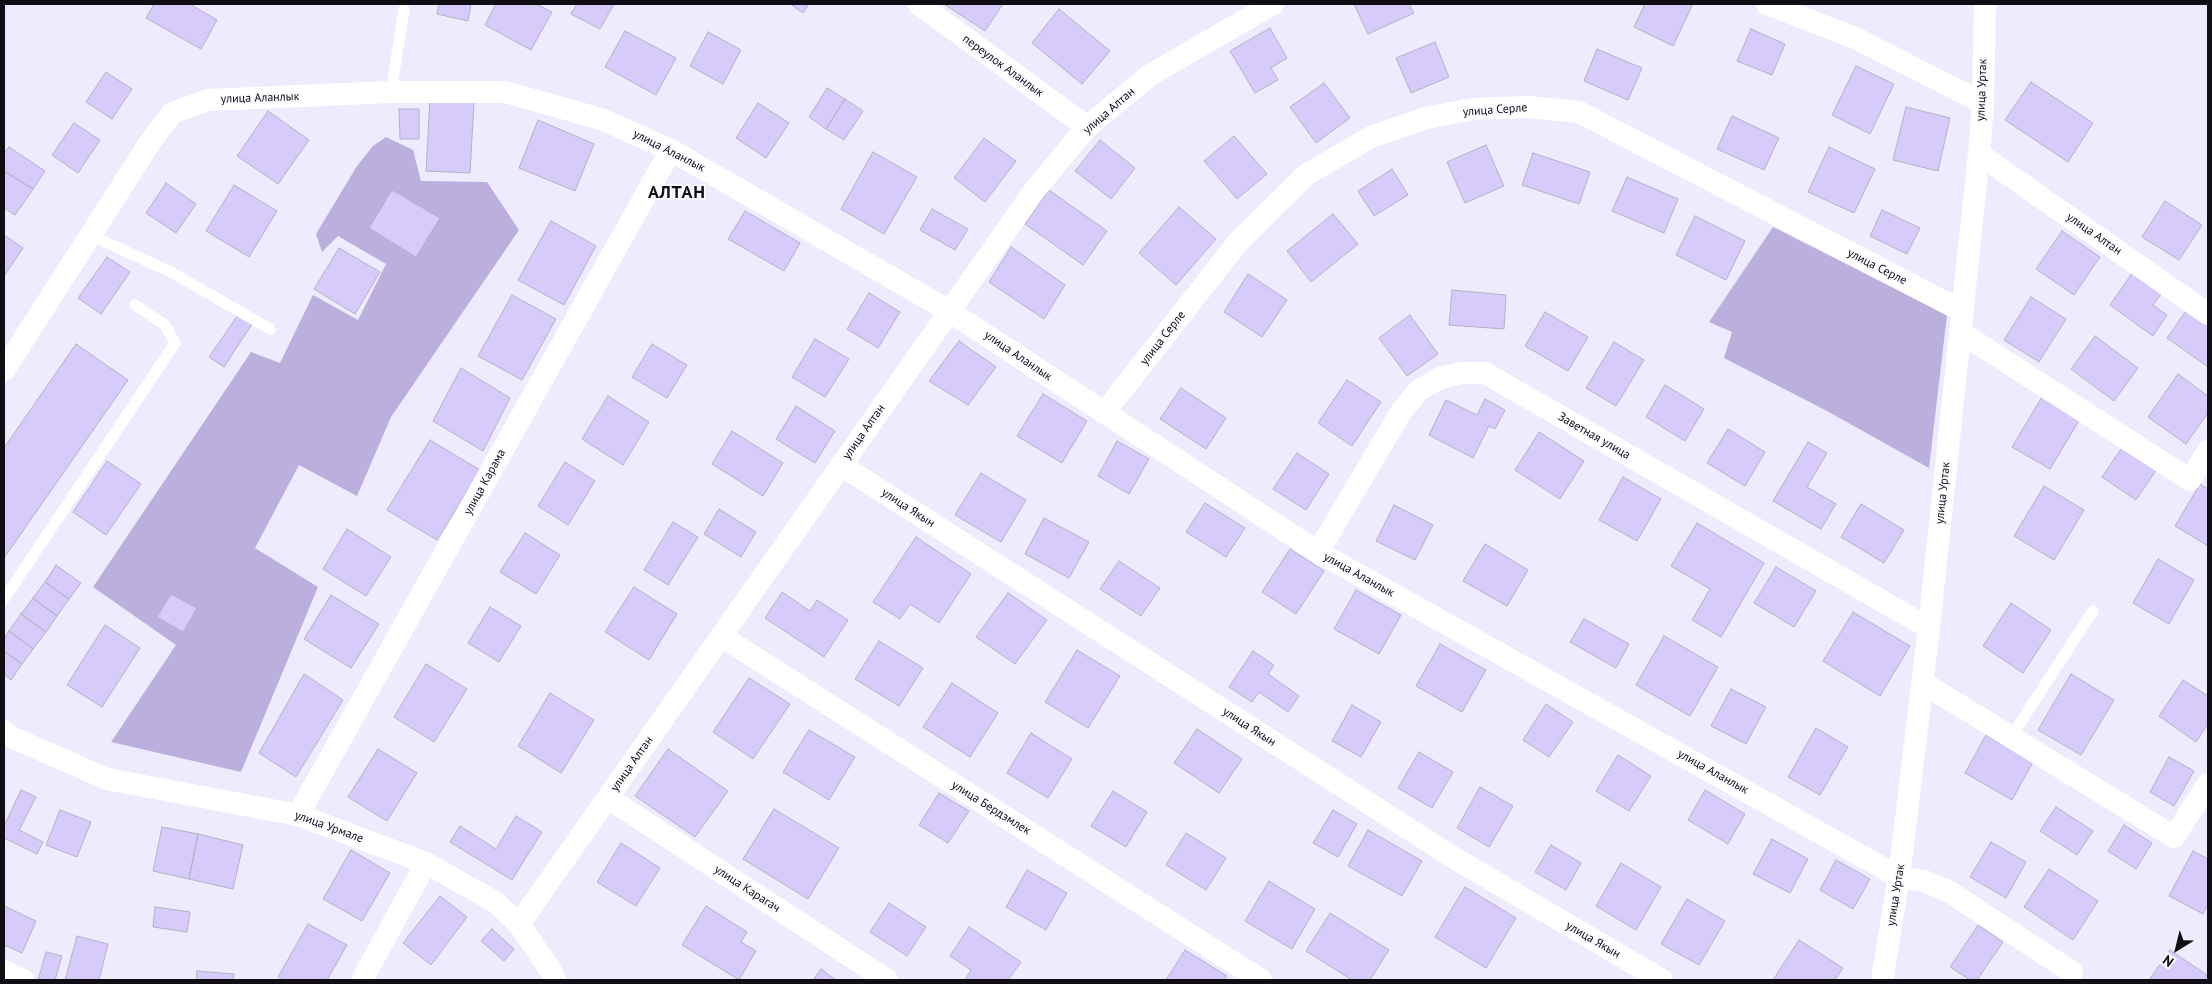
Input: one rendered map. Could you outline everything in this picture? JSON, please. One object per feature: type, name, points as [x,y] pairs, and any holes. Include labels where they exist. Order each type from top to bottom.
[{"type":"street","name":"переулок Аланлык","points":[[919,4],[1087,127]]},
{"type":"street","name":"улица Алтан","points":[[519,924],[1034,191],[1087,127],[1150,76],[1273,4]]},
{"type":"street","points":[[1767,4],[1855,38],[1983,102]]},
{"type":"street","name":"улица Уртак","points":[[1882,980],[1899,877],[1930,628],[1979,154],[1983,102],[1985,4]]},
{"type":"street","name":"улица Аланлык","points":[[4,370],[90,235],[172,113],[208,100],[391,92],[504,92],[601,119],[671,150],[950,311],[1318,552],[1899,877],[1924,881],[1948,891],[2072,972]]},
{"type":"street","name":"улица Серле","points":[[1104,413],[1239,241],[1306,175],[1371,137],[1426,118],[1473,109],[1528,107],[1579,112],[1961,321],[2190,480],[2208,451]]},
{"type":"street","name":"улица Карама","points":[[298,815],[671,150]]},
{"type":"street","name":"улица Алтан","points":[[1979,154],[2208,314]]},
{"type":"street","name":"Заветная улица","points":[[1318,552],[1400,412],[1418,391],[1440,378],[1462,373],[1485,373],[1930,628]]},
{"type":"street","name":"улица Якын","points":[[841,465],[1452,856],[1662,980]]},
{"type":"street","name":"улица Бердэмлек","points":[[721,636],[1261,980]]},
{"type":"street","points":[[1923,683],[2174,837],[2208,784]]},
{"type":"street","name":"улица Урмале","points":[[4,731],[11,737],[107,779],[298,815],[426,863],[495,902],[519,924],[551,971],[555,980]]},
{"type":"street","name":"улица Карагач","points":[[608,798],[886,980]]},
{"type":"street","points":[[362,980],[426,863]]},
{"type":"street","points":[[4,971],[23,980]]},
{"type":"lane","points":[[391,92],[404,9]]},
{"type":"lane","points":[[90,235],[171,272],[270,329]]},
{"type":"lane","points":[[4,599],[175,343],[165,325],[135,305]]},
{"type":"lane","points":[[2011,738],[2093,611]]},
{"type":"shaded area","points":[[386,137],[413,150],[421,181],[487,182],[519,230],[391,417],[357,496],[299,465],[255,548],[318,587],[241,772],[111,742],[176,645],[93,587],[251,352],[280,363],[313,295],[358,320],[386,264],[338,236],[322,252],[316,234],[357,166],[373,146]]},
{"type":"shaded area","points":[[1773,227],[1947,315],[1929,468],[1827,411],[1724,358],[1732,332],[1709,322]]},
{"type":"building","points":[[154,4],[194,4],[193,6],[217,20],[201,49],[146,18]]},
{"type":"building","points":[[439,4],[471,4],[468,21],[437,14]]},
{"type":"building","points":[[496,4],[536,4],[552,12],[531,50],[485,25]]},
{"type":"building","points":[[577,4],[614,4],[600,29],[571,14]]},
{"type":"building","points":[[790,4],[809,4],[803,13]]},
{"type":"building","points":[[944,4],[1003,4],[985,31]]},
{"type":"building","points":[[1354,4],[1409,4],[1414,13],[1368,34]]},
{"type":"building","points":[[1645,4],[1693,4],[1673,46],[1634,27]]},
{"type":"building","points":[[1059,9],[1110,51],[1082,84],[1032,43]]},
{"type":"building","points":[[1270,28],[1287,58],[1271,68],[1278,80],[1255,93],[1230,51]]},
{"type":"building","points":[[1751,29],[1785,44],[1772,75],[1737,61]]},
{"type":"building","points":[[625,31],[676,58],[656,95],[605,67]]},
{"type":"building","points":[[708,32],[741,50],[723,84],[690,66]]},
{"type":"building","points":[[1435,42],[1449,77],[1411,93],[1396,58]]},
{"type":"building","points":[[1597,49],[1642,68],[1628,100],[1584,81]]},
{"type":"building","points":[[1856,66],[1894,84],[1870,134],[1832,115]]},
{"type":"building","points":[[106,72],[132,89],[112,119],[86,102]]},
{"type":"building","points":[[2031,82],[2093,123],[2068,162],[2005,120]]},
{"type":"building","points":[[1324,83],[1350,118],[1316,143],[1290,107]]},
{"type":"building","points":[[827,88],[845,99],[826,129],[809,117]]},
{"type":"building","points":[[430,99],[474,102],[470,173],[426,171]]},
{"type":"building","points":[[845,99],[863,111],[844,140],[826,129]]},
{"type":"building","points":[[758,103],[789,123],[766,158],[736,138]]},
{"type":"building","points":[[1906,107],[1950,118],[1938,171],[1893,160]]},
{"type":"building","points":[[399,109],[419,109],[419,139],[400,139]]},
{"type":"building","points":[[268,111],[309,140],[278,184],[237,156]]},
{"type":"building","points":[[1732,116],[1779,138],[1764,170],[1717,149]]},
{"type":"building","points":[[538,120],[594,144],[575,191],[519,168]]},
{"type":"building","points":[[74,123],[100,140],[78,173],[52,155]]},
{"type":"building","points":[[1234,136],[1267,174],[1237,199],[1204,161]]},
{"type":"building","points":[[984,138],[1016,161],[985,202],[954,178]]},
{"type":"building","points":[[1100,140],[1135,168],[1111,199],[1075,171]]},
{"type":"building","points":[[1486,145],[1504,186],[1465,203],[1447,162]]},
{"type":"building","points":[[9,147],[45,171],[33,189],[4,171],[4,153]]},
{"type":"building","points":[[1829,147],[1875,169],[1854,213],[1808,192]]},
{"type":"building","points":[[873,152],[917,177],[884,234],[841,209]]},
{"type":"building","points":[[1533,153],[1590,172],[1579,204],[1522,185]]},
{"type":"building","points":[[1392,169],[1408,195],[1374,216],[1358,191]]},
{"type":"building","points":[[4,171],[33,189],[15,215],[4,208]]},
{"type":"building","points":[[1627,177],[1678,199],[1664,233],[1612,211]]},
{"type":"building","points":[[166,183],[196,204],[176,233],[146,213]]},
{"type":"building","points":[[234,185],[277,211],[249,257],[206,231]]},
{"type":"building","points":[[392,190],[440,218],[416,257],[369,228]]},
{"type":"building","points":[[1049,190],[1107,231],[1083,265],[1025,224]]},
{"type":"building","points":[[2165,201],[2202,225],[2179,260],[2142,237]]},
{"type":"building","points":[[1179,207],[1216,239],[1176,285],[1139,253]]},
{"type":"building","points":[[932,209],[968,229],[955,250],[920,230]]},
{"type":"building","points":[[1882,210],[1920,228],[1907,254],[1870,236]]},
{"type":"building","points":[[745,211],[800,243],[784,271],[728,239]]},
{"type":"building","points":[[1333,214],[1358,244],[1311,282],[1287,251]]},
{"type":"building","points":[[1695,216],[1745,241],[1726,280],[1676,255]]},
{"type":"building","points":[[551,221],[596,246],[564,305],[518,280]]},
{"type":"building","points":[[2062,231],[2100,257],[2074,295],[2036,269]]},
{"type":"building","points":[[4,235],[23,248],[4,276]]},
{"type":"building","points":[[1011,247],[1065,285],[1044,319],[989,282]]},
{"type":"building","points":[[339,248],[380,272],[355,314],[314,289]]},
{"type":"building","points":[[107,257],[130,272],[101,314],[78,298]]},
{"type":"building","points":[[2135,269],[2164,290],[2153,305],[2167,315],[2153,336],[2110,305]]},
{"type":"building","points":[[1248,274],[1287,300],[1262,337],[1224,312]]},
{"type":"building","points":[[1452,290],[1506,295],[1504,329],[1449,325]]},
{"type":"building","points":[[869,293],[900,312],[878,348],[847,329]]},
{"type":"building","points":[[512,295],[556,319],[522,380],[478,356]]},
{"type":"building","points":[[2031,297],[2066,319],[2039,362],[2004,340]]},
{"type":"building","points":[[2188,308],[2208,322],[2208,367],[2167,338]]},
{"type":"building","points":[[1545,312],[1588,337],[1568,371],[1525,346]]},
{"type":"building","points":[[238,315],[252,324],[224,367],[209,357]]},
{"type":"building","points":[[1410,315],[1438,354],[1407,376],[1379,338]]},
{"type":"building","points":[[2095,336],[2138,368],[2114,401],[2071,369]]},
{"type":"building","points":[[815,339],[849,359],[825,397],[792,377]]},
{"type":"building","points":[[959,341],[996,367],[968,405],[929,381]]},
{"type":"building","points":[[1614,342],[1644,360],[1616,406],[1586,388]]},
{"type":"building","points":[[76,344],[128,380],[4,558],[4,448]]},
{"type":"building","points":[[652,344],[687,365],[667,398],[632,377]]},
{"type":"building","points":[[461,368],[510,398],[483,451],[433,421]]},
{"type":"building","points":[[2178,374],[2208,396],[2208,413],[2186,444],[2148,417]]},
{"type":"building","points":[[1347,380],[1381,402],[1352,446],[1318,423]]},
{"type":"building","points":[[1665,385],[1704,409],[1685,441],[1646,417]]},
{"type":"building","points":[[1181,388],[1226,418],[1206,449],[1160,419]]},
{"type":"building","points":[[1043,394],[1087,421],[1062,463],[1017,436]]},
{"type":"building","points":[[608,396],[649,422],[623,465],[582,439]]},
{"type":"building","points":[[2042,397],[2080,419],[2050,469],[2012,447]]},
{"type":"building","points":[[1485,399],[1505,410],[1495,429],[1489,426],[1473,458],[1429,435],[1446,400],[1477,415]]},
{"type":"building","points":[[796,406],[835,431],[815,463],[776,439]]},
{"type":"building","points":[[1728,429],[1765,452],[1745,486],[1707,463]]},
{"type":"building","points":[[732,431],[783,463],[763,496],[712,464]]},
{"type":"building","points":[[1539,432],[1584,461],[1560,499],[1515,470]]},
{"type":"building","points":[[430,440],[480,470],[437,540],[387,510]]},
{"type":"building","points":[[1117,441],[1149,459],[1129,494],[1098,476]]},
{"type":"building","points":[[1808,442],[1827,453],[1807,487],[1836,504],[1821,529],[1773,501]]},
{"type":"building","points":[[2125,443],[2159,466],[2136,500],[2102,477]]},
{"type":"building","points":[[1297,453],[1329,474],[1306,510],[1273,489]]},
{"type":"building","points":[[107,461],[141,484],[106,535],[73,512]]},
{"type":"building","points":[[565,462],[595,481],[568,525],[538,506]]},
{"type":"building","points":[[981,473],[1026,500],[1001,542],[955,515]]},
{"type":"building","points":[[1623,477],[1661,499],[1637,541],[1599,520]]},
{"type":"building","points":[[2200,484],[2208,489],[2208,546],[2175,526]]},
{"type":"building","points":[[2044,486],[2084,510],[2054,560],[2014,536]]},
{"type":"building","points":[[1205,503],[1245,528],[1226,557],[1186,532]]},
{"type":"building","points":[[1861,504],[1904,530],[1884,563],[1841,537]]},
{"type":"building","points":[[1394,505],[1433,525],[1415,560],[1376,541]]},
{"type":"building","points":[[719,509],[756,532],[741,557],[704,534]]},
{"type":"building","points":[[1044,518],[1089,542],[1069,578],[1025,554]]},
{"type":"building","points":[[673,522],[698,537],[668,585],[644,570]]},
{"type":"building","points":[[1697,523],[1764,563],[1721,637],[1692,620],[1710,589],[1671,566]]},
{"type":"building","points":[[347,529],[391,557],[366,596],[323,569]]},
{"type":"building","points":[[525,533],[560,555],[536,594],[500,572]]},
{"type":"building","points":[[916,537],[971,574],[939,623],[910,604],[900,619],[873,602]]},
{"type":"building","points":[[1485,544],[1528,570],[1507,606],[1463,581]]},
{"type":"building","points":[[1290,549],[1324,571],[1296,614],[1262,592]]},
{"type":"building","points":[[2158,559],[2194,580],[2169,624],[2133,603]]},
{"type":"building","points":[[1119,561],[1160,588],[1141,616],[1100,589]]},
{"type":"building","points":[[56,565],[81,583],[69,599],[45,582]]},
{"type":"building","points":[[1776,567],[1816,591],[1794,627],[1754,603]]},
{"type":"building","points":[[45,582],[69,599],[57,616],[33,598]]},
{"type":"building","points":[[634,587],[677,614],[649,660],[605,632]]},
{"type":"building","points":[[1356,590],[1401,615],[1379,654],[1334,629]]},
{"type":"building","points":[[782,592],[810,611],[817,600],[848,620],[824,657],[765,618]]},
{"type":"building","points":[[1008,593],[1047,620],[1015,664],[976,637]]},
{"type":"building","points":[[171,594],[197,608],[183,632],[157,617]]},
{"type":"building","points":[[331,595],[379,624],[351,668],[304,639]]},
{"type":"building","points":[[33,598],[57,616],[46,632],[21,614]]},
{"type":"building","points":[[2011,603],[2051,630],[2023,673],[1983,646]]},
{"type":"building","points":[[490,607],[521,626],[499,662],[468,643]]},
{"type":"building","points":[[1853,612],[1910,646],[1880,696],[1823,661]]},
{"type":"building","points":[[21,614],[46,632],[33,649],[9,631]]},
{"type":"building","points":[[1584,619],[1629,644],[1616,668],[1570,642]]},
{"type":"building","points":[[105,625],[140,648],[102,707],[67,685]]},
{"type":"building","points":[[9,631],[33,649],[22,664],[4,651],[4,639]]},
{"type":"building","points":[[1664,636],[1718,667],[1690,716],[1636,685]]},
{"type":"building","points":[[879,641],[923,668],[899,706],[855,679]]},
{"type":"building","points":[[1440,644],[1486,670],[1462,712],[1416,686]]},
{"type":"building","points":[[1077,650],[1120,676],[1088,728],[1045,702]]},
{"type":"building","points":[[4,651],[22,664],[11,680],[4,674]]},
{"type":"building","points":[[1253,651],[1274,665],[1268,674],[1299,696],[1288,712],[1259,692],[1252,702],[1229,687]]},
{"type":"building","points":[[426,664],[467,689],[434,742],[394,717]]},
{"type":"building","points":[[304,674],[343,700],[296,777],[259,753]]},
{"type":"building","points":[[2071,674],[2114,700],[2081,755],[2038,730]]},
{"type":"building","points":[[749,678],[790,704],[753,759],[713,732]]},
{"type":"building","points":[[2183,680],[2208,696],[2208,724],[2196,742],[2159,716]]},
{"type":"building","points":[[952,683],[998,713],[970,757],[923,727]]},
{"type":"building","points":[[1731,689],[1766,707],[1746,744],[1711,726]]},
{"type":"building","points":[[550,693],[594,720],[561,773],[518,746]]},
{"type":"building","points":[[1546,704],[1573,722],[1549,757],[1523,740]]},
{"type":"building","points":[[1352,705],[1381,722],[1361,757],[1332,741]]},
{"type":"building","points":[[1816,728],[1848,747],[1820,795],[1788,777]]},
{"type":"building","points":[[1197,729],[1242,759],[1219,793],[1174,763]]},
{"type":"building","points":[[809,730],[855,757],[829,800],[783,772]]},
{"type":"building","points":[[1031,733],[1072,759],[1048,798],[1007,773]]},
{"type":"building","points":[[1986,735],[2033,762],[2012,800],[1965,773]]},
{"type":"building","points":[[378,749],[417,773],[387,821],[348,797]]},
{"type":"building","points":[[668,749],[728,791],[695,837],[635,796]]},
{"type":"building","points":[[1419,752],[1453,772],[1432,808],[1398,788]]},
{"type":"building","points":[[1618,755],[1651,776],[1629,811],[1596,791]]},
{"type":"building","points":[[2169,757],[2194,771],[2174,806],[2150,792]]},
{"type":"building","points":[[1480,787],[1513,806],[1489,847],[1457,828]]},
{"type":"building","points":[[21,790],[36,797],[19,830],[43,842],[37,854],[4,838],[4,826]]},
{"type":"building","points":[[1705,790],[1745,814],[1728,844],[1688,820]]},
{"type":"building","points":[[1113,791],[1147,812],[1126,847],[1091,826]]},
{"type":"building","points":[[939,793],[969,811],[948,843],[919,825]]},
{"type":"building","points":[[2056,807],[2093,831],[2077,855],[2040,831]]},
{"type":"building","points":[[774,809],[839,848],[808,899],[743,859]]},
{"type":"building","points":[[60,810],[91,822],[77,857],[46,845]]},
{"type":"building","points":[[1333,810],[1357,824],[1338,857],[1313,843]]},
{"type":"building","points":[[516,816],[542,832],[512,880],[450,842],[460,826],[496,849]]},
{"type":"building","points":[[2124,825],[2152,843],[2136,869],[2108,851]]},
{"type":"building","points":[[162,827],[198,834],[189,879],[153,871]]},
{"type":"building","points":[[1368,830],[1422,861],[1402,896],[1348,866]]},
{"type":"building","points":[[1186,833],[1226,858],[1206,890],[1166,865]]},
{"type":"building","points":[[198,834],[243,845],[233,889],[189,879]]},
{"type":"building","points":[[1772,839],[1808,859],[1790,893],[1753,874]]},
{"type":"building","points":[[1991,842],[2026,862],[2006,898],[1970,877]]},
{"type":"building","points":[[621,843],[660,868],[636,906],[597,882]]},
{"type":"building","points":[[1551,845],[1581,863],[1566,890],[1535,872]]},
{"type":"building","points":[[351,850],[390,873],[362,921],[323,899]]},
{"type":"building","points":[[2193,851],[2208,859],[2208,904],[2203,914],[2169,896]]},
{"type":"building","points":[[1836,860],[1870,879],[1853,909],[1820,890]]},
{"type":"building","points":[[1621,863],[1661,887],[1636,930],[1596,906]]},
{"type":"building","points":[[2049,869],[2098,901],[2073,940],[2024,907]]},
{"type":"building","points":[[1027,870],[1067,893],[1046,930],[1006,907]]},
{"type":"building","points":[[1269,881],[1315,909],[1292,949],[1245,921]]},
{"type":"building","points":[[1465,887],[1516,918],[1486,968],[1435,937]]},
{"type":"building","points":[[440,896],[467,917],[431,965],[403,943]]},
{"type":"building","points":[[1687,899],[1725,921],[1699,965],[1661,944]]},
{"type":"building","points":[[889,903],[926,927],[907,956],[870,932]]},
{"type":"building","points":[[4,906],[36,921],[22,953],[4,945]]},
{"type":"building","points":[[706,906],[747,932],[741,942],[756,951],[739,980],[682,945]]},
{"type":"building","points":[[155,907],[190,912],[187,932],[153,927]]},
{"type":"building","points":[[1330,913],[1389,950],[1370,980],[1352,980],[1306,951]]},
{"type":"building","points":[[308,924],[347,945],[327,980],[283,980],[278,977]]},
{"type":"building","points":[[1978,925],[2003,942],[1977,980],[1970,980],[1950,967]]},
{"type":"building","points":[[969,927],[1021,962],[1008,980],[965,980],[971,970],[950,956]]},
{"type":"building","points":[[492,929],[514,949],[504,961],[481,941]]},
{"type":"building","points":[[77,936],[108,944],[99,980],[65,980]]},
{"type":"building","points":[[1799,940],[1843,968],[1835,980],[1773,980]]},
{"type":"building","points":[[1185,950],[1227,976],[1224,980],[1166,980]]},
{"type":"building","points":[[2170,950],[2207,975],[2204,980],[2149,980]]},
{"type":"building","points":[[46,952],[62,956],[55,980],[38,980]]},
{"type":"building","points":[[821,969],[836,980],[813,980]]},
{"type":"building","points":[[197,971],[234,974],[233,980],[196,980]]},
{"type":"district","name":"АЛТАН","points":[[677,193]]}]
